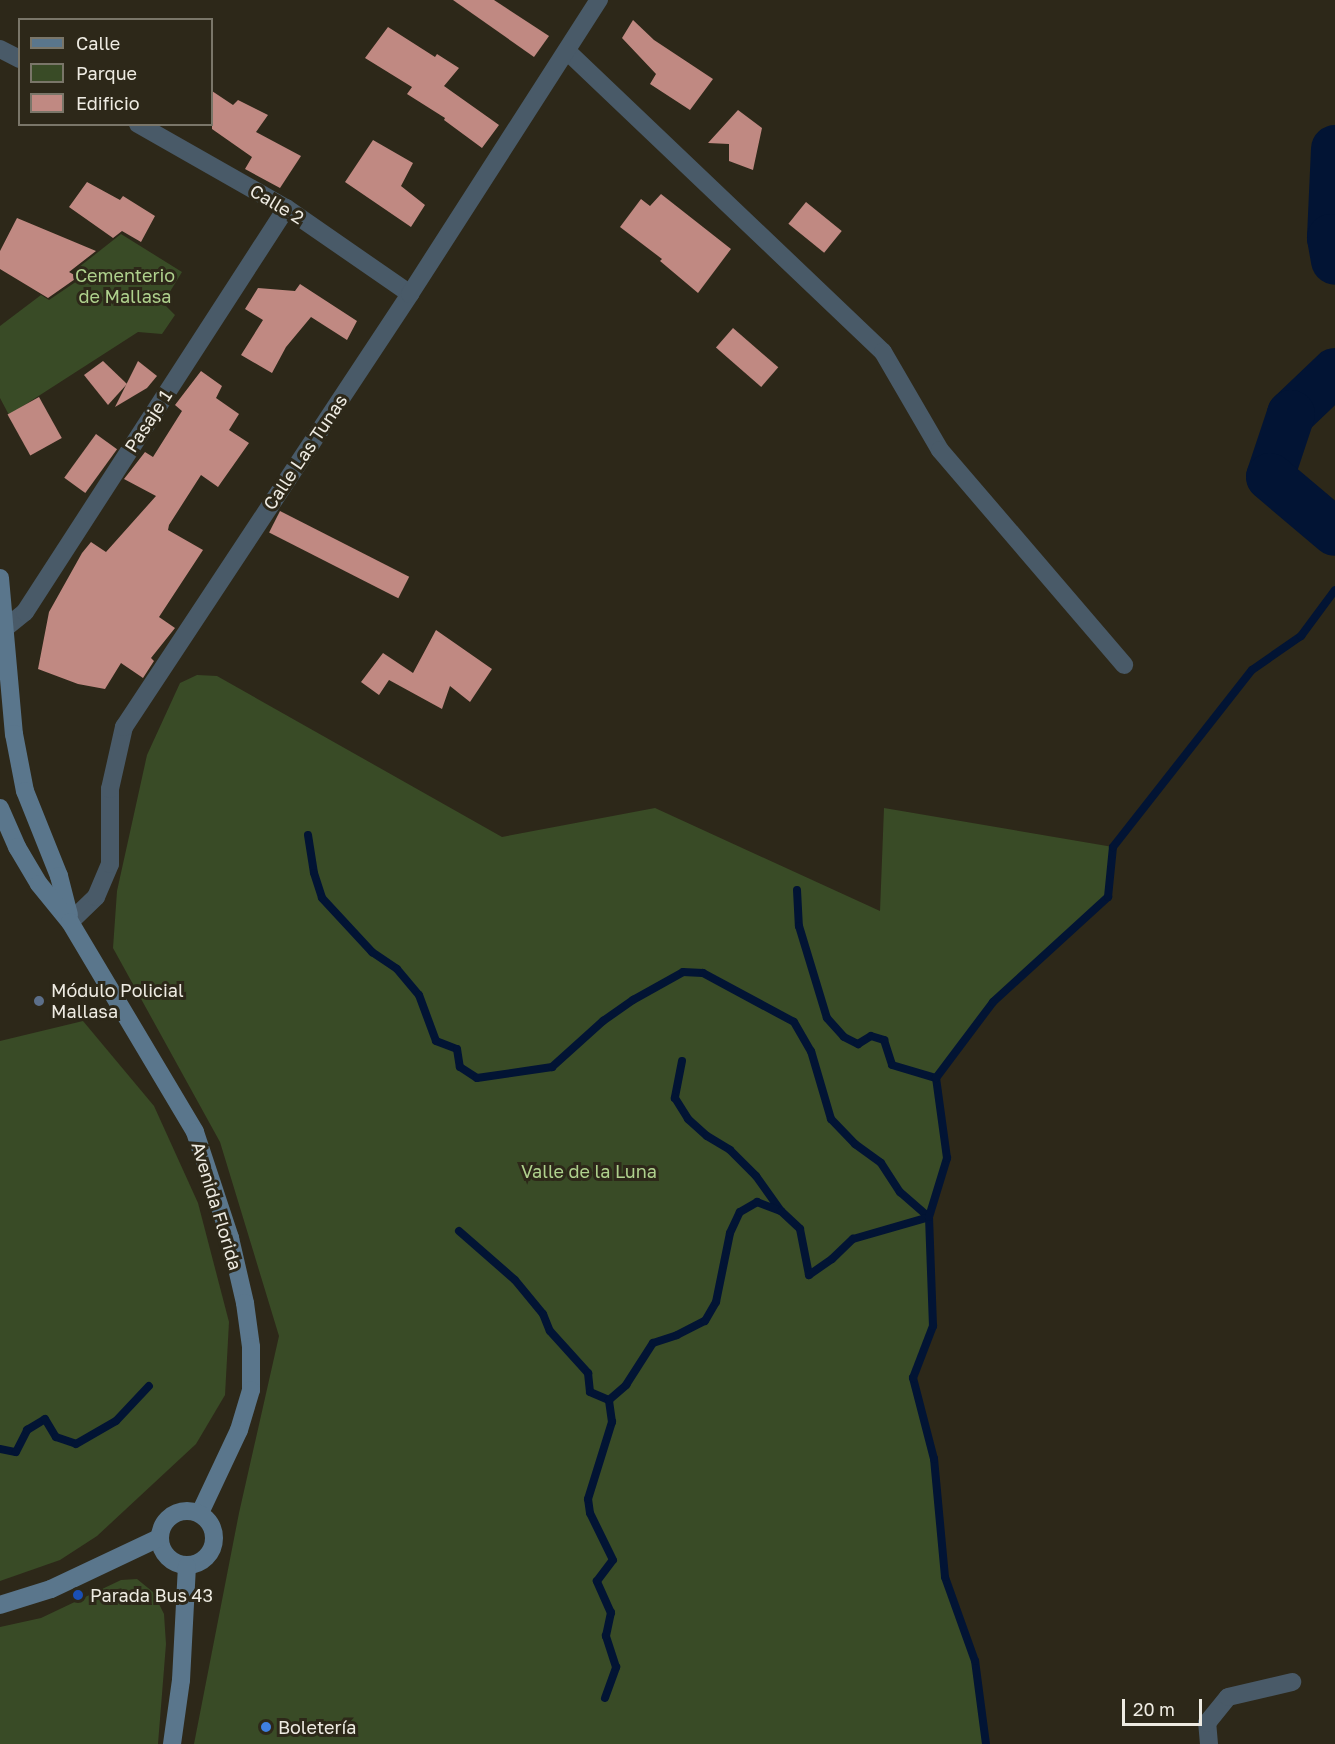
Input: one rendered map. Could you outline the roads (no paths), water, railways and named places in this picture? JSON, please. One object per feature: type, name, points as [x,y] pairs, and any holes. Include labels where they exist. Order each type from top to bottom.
[{"type":"main road","name":"Avenida Florida","points":[[0,578],[2,629],[14,734],[25,790],[59,876],[70,922]]},
{"type":"main road","name":"Avenida Florida","points":[[0,808],[17,847],[39,884],[70,922],[195,1132],[230,1238],[245,1303],[251,1347],[251,1390],[239,1430],[200,1513]]},
{"type":"main road","points":[[191,1510],[200,1513],[213,1528],[214,1546],[203,1561],[187,1566],[178,1564],[165,1554],[159,1538],[161,1528],[173,1514],[191,1510]]},
{"type":"main road","points":[[0,1605],[51,1589],[159,1538]]},
{"type":"main road","points":[[172,1744],[181,1680],[187,1566]]},
{"type":"street","name":"Calle Las Tunas","points":[[70,922],[96,897],[110,864],[110,789],[124,727],[410,294],[599,0]]},
{"type":"street","points":[[0,49],[18,58]]},
{"type":"street","points":[[567,51],[883,352],[940,450],[1124,665]]},
{"type":"street","name":"Calle 2","points":[[142,126],[286,208],[410,294]]},
{"type":"street","name":"Pasaje 1","points":[[2,629],[25,612],[286,208]]},
{"type":"street","points":[[1209,1744],[1207,1723],[1228,1697],[1292,1682]]},
{"type":"waterway","points":[[1335,149],[1331,238],[1335,261]]},
{"type":"waterway","points":[[1335,372],[1291,414],[1270,477],[1335,532]]},
{"type":"waterway","points":[[986,1744],[975,1661],[945,1577],[934,1459],[913,1378],[933,1326],[929,1217],[947,1158],[936,1078],[993,1002],[1108,897],[1113,847],[1252,670],[1301,636],[1335,590]]},
{"type":"waterway","points":[[308,835],[314,873],[322,898],[372,952],[397,969],[419,995],[436,1041],[457,1049],[460,1067],[477,1078],[552,1067],[603,1021],[633,1000],[683,972],[703,973],[794,1022],[811,1051],[831,1119],[855,1144],[881,1163],[900,1192],[929,1217]]},
{"type":"waterway","points":[[797,890],[799,926],[827,1018],[844,1037],[858,1044],[871,1036],[884,1040],[892,1065],[936,1078]]},
{"type":"waterway","points":[[682,1061],[675,1098],[688,1119],[707,1136],[730,1150],[756,1176],[781,1211]]},
{"type":"waterway","points":[[605,1698],[616,1667],[606,1636],[611,1613],[597,1581],[613,1560],[590,1513],[588,1499],[612,1422],[609,1400],[626,1385],[653,1343],[677,1335],[705,1321],[716,1302],[730,1233],[740,1212],[757,1202],[781,1211],[800,1229],[809,1275],[832,1259],[853,1239],[929,1217]]},
{"type":"waterway","points":[[459,1231],[515,1280],[543,1314],[550,1331],[588,1373],[590,1392],[609,1400]]},
{"type":"waterway","points":[[0,1449],[16,1452],[27,1430],[45,1419],[56,1437],[76,1444],[116,1421],[149,1386]]},
{"type":"place","name":"Módulo Policial Mallasa","points":[[39,1001]]},
{"type":"place","name":"Parada Bus 43","points":[[78,1595]]},
{"type":"place","name":"Boletería","points":[[266,1727]]},
{"type":"park label","name":"Cementerio de Mallasa","points":[[125,286]]},
{"type":"park label","name":"Valle de la Luna","points":[[589,1171]]}]
